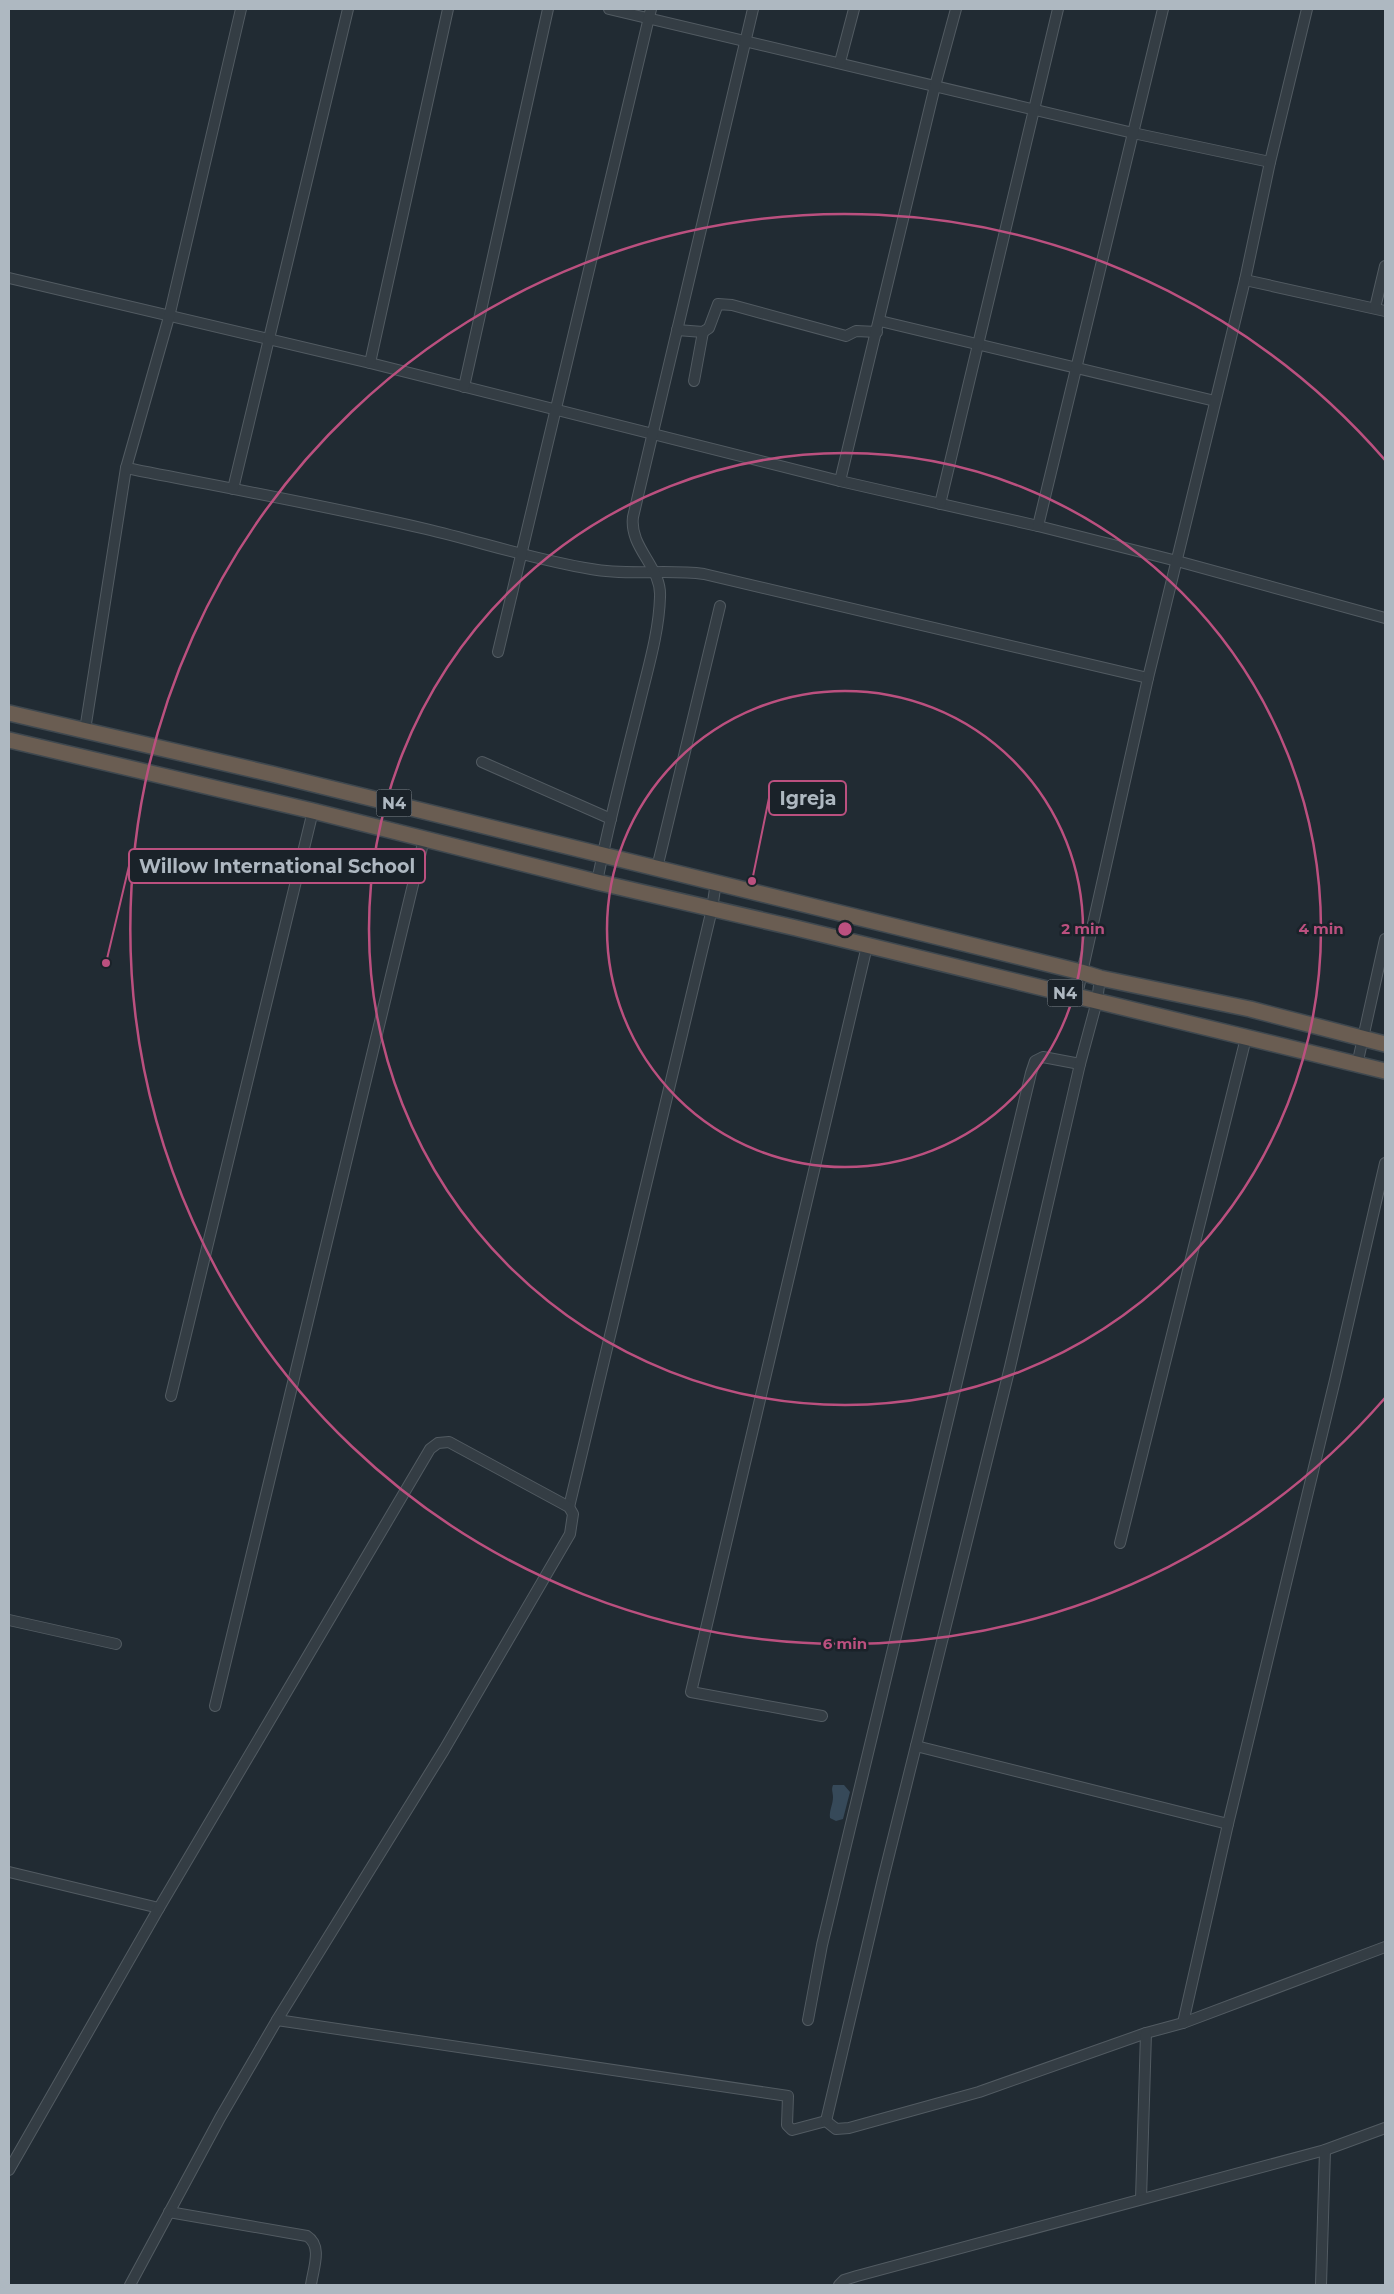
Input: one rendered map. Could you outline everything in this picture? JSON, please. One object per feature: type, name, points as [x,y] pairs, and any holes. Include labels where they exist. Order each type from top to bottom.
[{"type":"highway","name":"N4","points":[[9,713],[272,774],[1100,978],[1250,1009],[1385,1044]]},
{"type":"highway","name":"N4","points":[[9,740],[312,811],[712,910],[1385,1071]]},
{"type":"street","points":[[85,730],[126,468],[169,317],[241,9]]},
{"type":"street","points":[[233,489],[348,9]]},
{"type":"street","points":[[370,363],[448,9]]},
{"type":"street","points":[[464,387],[548,9]]},
{"type":"street","points":[[609,9],[650,13],[744,41],[840,62],[1133,133],[1270,162]]},
{"type":"street","points":[[597,882],[652,654],[660,598],[660,588],[631,528],[651,434],[753,9]]},
{"type":"street","points":[[840,62],[854,9]]},
{"type":"street","points":[[840,481],[935,86],[956,9]]},
{"type":"street","points":[[940,504],[1058,9]]},
{"type":"street","points":[[1038,526],[1078,367],[1163,9]]},
{"type":"street","points":[[1077,996],[1148,678],[1245,280],[1270,162],[1307,9]]},
{"type":"street","points":[[498,652],[554,410],[650,13]]},
{"type":"street","points":[[1245,280],[1380,310],[1385,266]]},
{"type":"street","points":[[9,278],[370,363],[840,481],[1038,526],[1177,561],[1385,618]]},
{"type":"street","points":[[677,330],[703,332],[709,328],[718,304],[732,305],[846,336],[856,332],[877,332]]},
{"type":"street","points":[[880,321],[1215,401]]},
{"type":"street","points":[[694,381],[703,332]]},
{"type":"street","points":[[126,468],[265,494],[410,526],[521,554],[598,570],[654,574],[683,572],[704,574],[1148,678]]},
{"type":"street","points":[[657,868],[720,606]]},
{"type":"street","points":[[482,762],[611,818]]},
{"type":"street","points":[[172,1396],[312,811]]},
{"type":"street","points":[[215,1706],[424,839]]},
{"type":"street","points":[[569,1507],[712,910],[716,882]]},
{"type":"street","points":[[1357,1065],[1385,940]]},
{"type":"street","points":[[822,1716],[691,1692],[867,946]]},
{"type":"street","points":[[826,2121],[916,1746],[1013,1357],[1080,1064],[1097,1001],[1100,978]]},
{"type":"street","points":[[1120,1543],[1246,1038]]},
{"type":"street","points":[[808,2020],[822,1945],[1031,1073],[1035,1061],[1043,1057],[1080,1064]]},
{"type":"street","points":[[1183,2023],[1228,1824],[1385,1163]]},
{"type":"street","points":[[9,2170],[159,1908],[430,1449],[438,1443],[449,1442],[569,1507],[573,1514],[570,1534],[444,1750],[277,2020],[220,2118],[130,2285]]},
{"type":"street","points":[[9,1620],[116,1644]]},
{"type":"street","points":[[916,1746],[1228,1824]]},
{"type":"street","points":[[9,1872],[159,1908]]},
{"type":"street","points":[[826,2121],[836,2129],[849,2128],[970,2095],[1146,2033],[1183,2023],[1385,1947]]},
{"type":"street","points":[[277,2020],[788,2096],[788,2125],[792,2130],[826,2121]]},
{"type":"street","points":[[1141,2200],[1146,2033]]},
{"type":"street","points":[[839,2285],[844,2280],[857,2276],[1325,2150],[1385,2128]]},
{"type":"street","points":[[1321,2285],[1325,2150]]},
{"type":"street","points":[[169,2212],[308,2236],[314,2240],[316,2247],[311,2285]]},
{"type":"water","points":[[833,1785],[844,1785],[850,1792],[843,1819],[836,1821],[830,1818]]},
{"type":"place","name":"Igreja","points":[[752,881]]},
{"type":"place","name":"Willow International School","points":[[106,963]]}]
